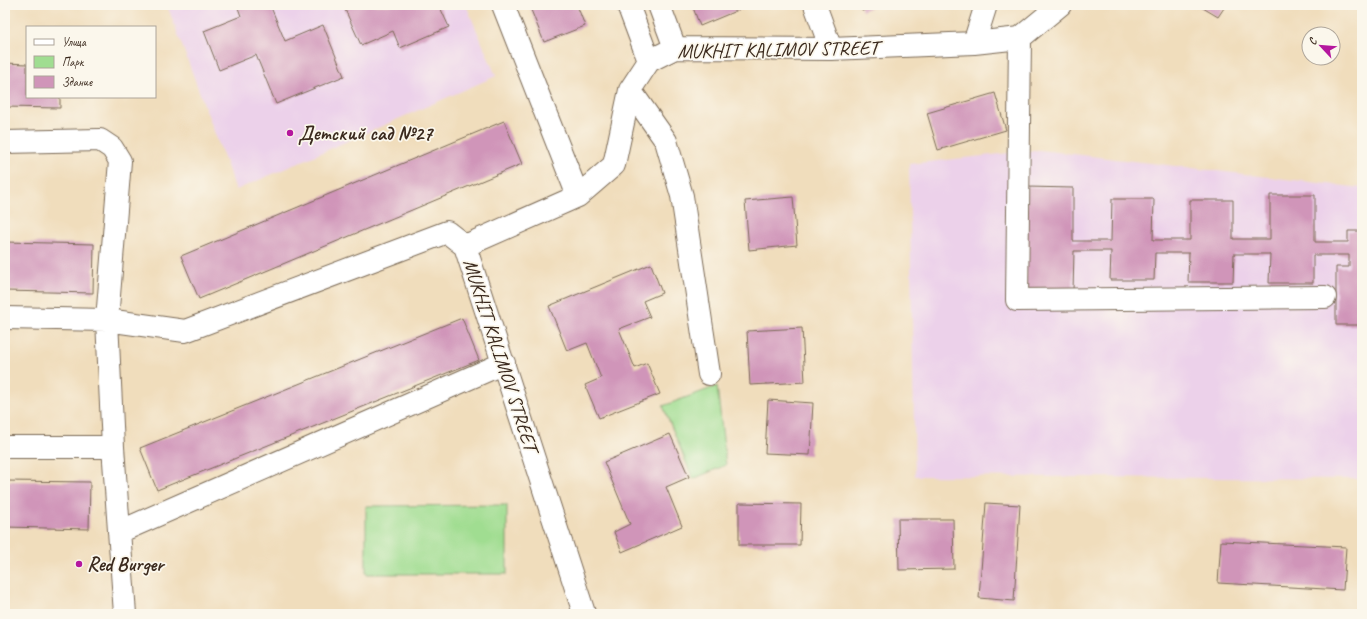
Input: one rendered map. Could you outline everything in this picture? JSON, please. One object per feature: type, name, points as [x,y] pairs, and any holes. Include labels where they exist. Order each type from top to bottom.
[{"type":"street","points":[[503,5],[578,196]]},
{"type":"street","points":[[628,5],[649,61]]},
{"type":"street","points":[[659,5],[675,48]]},
{"type":"street","points":[[815,5],[831,49]]},
{"type":"street","points":[[974,43],[986,5]]},
{"type":"street","points":[[1060,5],[1020,38],[1017,300],[1326,297]]},
{"type":"street","name":"MUKHIT KALIMOV STREET","points":[[587,614],[466,246],[578,196],[614,165],[630,90],[649,61],[675,48],[831,49],[974,43],[1020,38]]},
{"type":"street","points":[[630,90],[666,141],[682,196],[710,374]]},
{"type":"street","points":[[5,142],[100,140],[112,148],[120,161],[107,320],[113,447],[125,614]]},
{"type":"street","points":[[5,318],[107,320],[185,331],[447,232],[466,246]]},
{"type":"street","points":[[119,532],[504,363]]},
{"type":"street","points":[[5,447],[113,447]]},
{"type":"shaded area","name":"Детский сад №27","points":[[167,5],[466,5],[496,76],[236,190]]},
{"type":"shaded area","points":[[1039,150],[1362,188],[1362,479],[915,476],[909,164]]},
{"type":"green space","points":[[717,386],[726,465],[693,479],[663,406]]},
{"type":"green space","points":[[507,505],[507,574],[366,574],[366,506]]},
{"type":"building","points":[[237,5],[270,5],[285,41],[323,25],[344,76],[276,104],[256,55],[219,70],[204,31],[241,16]]},
{"type":"building","points":[[343,5],[439,5],[449,27],[400,48],[393,31],[361,45]]},
{"type":"building","points":[[529,5],[577,5],[585,26],[544,42]]},
{"type":"building","points":[[692,5],[742,5],[743,8],[700,26]]},
{"type":"building","points":[[860,5],[875,5],[862,11]]},
{"type":"building","points":[[1198,5],[1226,5],[1218,17]]},
{"type":"building","points":[[5,63],[26,64],[26,98],[60,98],[60,108],[5,107]]},
{"type":"building","points":[[995,93],[1006,130],[938,150],[927,113]]},
{"type":"building","points":[[504,121],[522,164],[199,299],[181,256]]},
{"type":"building","points":[[1027,187],[1073,188],[1073,241],[1111,241],[1112,199],[1154,199],[1153,240],[1190,240],[1190,200],[1233,200],[1233,239],[1270,239],[1270,195],[1315,195],[1315,242],[1348,242],[1348,231],[1362,231],[1362,325],[1336,325],[1336,267],[1349,267],[1349,255],[1313,255],[1313,283],[1269,283],[1270,254],[1234,254],[1233,282],[1188,282],[1189,253],[1155,253],[1154,280],[1110,280],[1111,251],[1074,251],[1073,291],[1026,291]]},
{"type":"building","points":[[793,197],[797,245],[749,250],[745,201]]},
{"type":"building","points":[[5,242],[94,244],[93,293],[5,291]]},
{"type":"building","points":[[651,264],[662,293],[643,301],[650,317],[619,329],[635,368],[647,363],[660,394],[599,418],[585,385],[601,378],[587,343],[567,351],[549,306]]},
{"type":"building","points":[[462,318],[479,360],[157,490],[140,448]]},
{"type":"building","points":[[802,328],[805,382],[750,385],[747,331]]},
{"type":"building","points":[[768,400],[813,403],[810,455],[765,453]]},
{"type":"building","points":[[670,434],[689,477],[666,487],[682,526],[622,552],[614,532],[630,524],[604,462]]},
{"type":"building","points":[[5,481],[90,482],[89,529],[5,527]]},
{"type":"building","points":[[739,503],[801,504],[800,545],[739,545]]},
{"type":"building","points":[[986,503],[1020,505],[1014,601],[979,598]]},
{"type":"building","points":[[898,519],[953,519],[954,569],[899,570]]},
{"type":"building","points":[[1221,541],[1346,547],[1343,590],[1218,583]]},
{"type":"place","name":"Детский сад №27","points":[[290,133]]},
{"type":"place","name":"Red Burger","points":[[79,564]]}]
